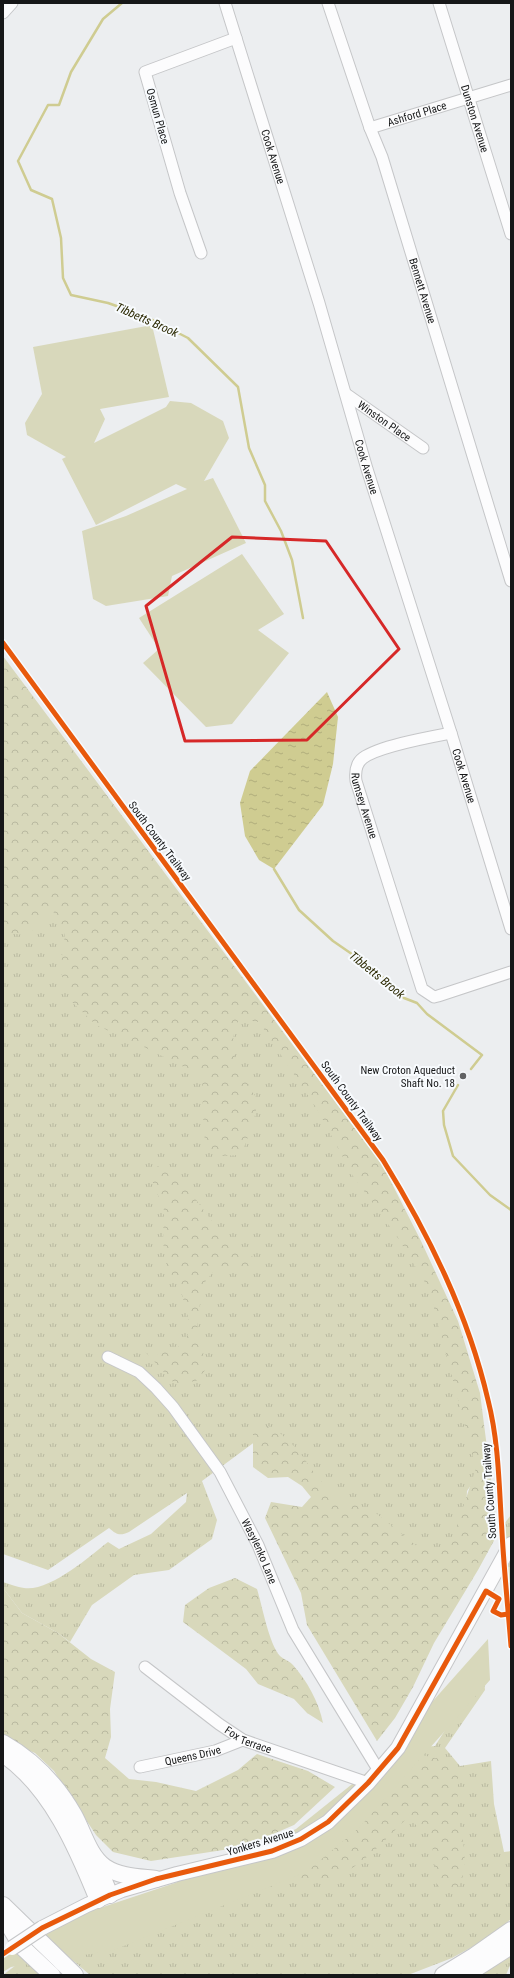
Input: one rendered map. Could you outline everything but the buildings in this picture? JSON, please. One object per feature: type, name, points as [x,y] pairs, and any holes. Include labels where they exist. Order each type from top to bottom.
[{"type":"highway","points":[[3,1743],[32,1763],[51,1782],[70,1809],[98,1860],[110,1870],[130,1876],[156,1879]]},
{"type":"highway","points":[[3,1754],[32,1781],[62,1822],[104,1898]]},
{"type":"highway","points":[[89,1845],[104,1898]]},
{"type":"highway","points":[[3,1895],[11,1922]]},
{"type":"highway","points":[[3,1905],[11,1922],[58,1971],[75,1975]]},
{"type":"highway","points":[[443,1974],[479,1954],[511,1930]]},
{"type":"highway","points":[[466,1975],[511,1946]]},
{"type":"highway","points":[[58,1971],[82,1975]]},
{"type":"main road","name":"Yonkers Avenue","points":[[8,1951],[42,1928],[104,1898],[156,1879],[255,1856],[301,1839],[328,1822],[368,1783],[398,1748],[511,1544]]},
{"type":"street","points":[[3,13],[12,3]]},
{"type":"street","name":"Cook Avenue","points":[[225,3],[346,394],[363,455],[511,929]]},
{"type":"street","name":"Bennett Avenue","points":[[328,3],[370,128],[382,157],[511,582]]},
{"type":"street","name":"Dunston Avenue","points":[[439,3],[511,234]]},
{"type":"street","name":"Osmun Place","points":[[200,253],[180,193],[145,72],[236,38]]},
{"type":"street","name":"Ashford Place","points":[[370,128],[470,99],[511,85]]},
{"type":"street","name":"Winston Place","points":[[346,394],[423,448]]},
{"type":"street","name":"Rumsey Avenue","points":[[451,733],[377,752],[362,758],[357,765],[355,773],[422,989],[434,996],[511,972]]},
{"type":"street","name":"Wasylenko Lane","points":[[108,1357],[139,1372],[156,1388],[173,1407],[220,1472],[258,1544],[293,1630],[379,1771]]},
{"type":"street","name":"Fox Terrace","points":[[144,1667],[219,1724],[244,1740],[368,1783]]},
{"type":"street","name":"Queens Drive","points":[[140,1768],[215,1751],[244,1740]]},
{"type":"highlighted area","points":[[232,537],[326,541],[399,649],[307,740],[185,741],[146,606]]},
{"type":"green space","points":[[152,325],[169,397],[100,409],[105,419],[94,443],[166,407],[170,401],[191,403],[223,421],[229,438],[204,481],[213,478],[246,543],[172,576],[168,596],[106,606],[93,599],[82,531],[126,516],[187,489],[176,484],[96,525],[62,459],[66,457],[27,435],[25,423],[42,394],[33,347]]},
{"type":"green space","points":[[242,554],[284,614],[258,630],[289,653],[232,724],[206,727],[143,663],[159,649],[139,618]]},
{"type":"green space","points":[[3,656],[383,1166],[421,1241],[458,1321],[480,1393],[496,1518],[496,1537],[434,1643],[413,1687],[395,1718],[377,1741],[307,1625],[301,1593],[265,1518],[271,1502],[302,1507],[311,1497],[302,1486],[288,1477],[268,1478],[253,1467],[253,1434],[268,1426],[281,1434],[298,1450],[318,1478],[341,1501],[372,1510],[418,1547],[436,1553],[452,1541],[476,1468],[429,1289],[396,1235],[353,1176],[317,1109],[259,1022],[239,1019],[233,1042],[234,1052],[241,1072],[258,1101],[253,1124],[241,1155],[220,1156],[205,1144],[202,1076],[96,1025],[72,1002],[60,970],[65,935],[52,909],[28,935],[3,933]]},
{"type":"green space","points":[[3,670],[282,1044],[437,1295],[482,1469],[467,1491],[464,1544],[421,1585],[267,1433],[202,1481],[217,1520],[212,1539],[169,1570],[134,1575],[92,1605],[70,1642],[58,1633],[22,1613],[3,1588],[3,1582],[24,1588],[34,1588],[45,1585],[80,1564],[108,1542],[119,1549],[151,1534],[186,1502],[187,1493],[129,1532],[119,1534],[109,1528],[48,1570],[3,1554]]},
{"type":"green space","points":[[162,1163],[185,1185],[226,1240],[253,1257],[251,1266],[231,1272],[215,1269],[202,1286],[197,1329],[207,1368],[196,1381],[175,1384],[139,1345],[155,1355],[178,1347],[189,1333],[188,1317],[180,1287],[167,1268],[163,1242],[164,1210],[149,1173]]},
{"type":"green space","points":[[511,1515],[511,1610],[504,1524]]},
{"type":"green space","points":[[235,1578],[257,1589],[272,1643],[280,1656],[293,1665],[308,1685],[319,1707],[323,1723],[307,1713],[294,1699],[258,1684],[246,1669],[183,1622],[185,1605],[209,1588]]},
{"type":"green space","points":[[3,1588],[22,1613],[58,1633],[91,1659],[115,1672],[110,1709],[111,1737],[105,1758],[129,1779],[156,1782],[196,1791],[238,1770],[257,1754],[308,1771],[335,1787],[294,1825],[243,1847],[151,1861],[113,1852],[96,1835],[54,1771],[35,1753],[3,1740]]},
{"type":"green space","points":[[488,1639],[490,1680],[359,1828],[306,1872],[114,1950],[11,1967],[3,1972],[3,1951],[37,1929],[175,1883],[296,1829],[376,1765]]},
{"type":"green space","points":[[484,1678],[485,1690],[445,1748],[460,1766],[491,1761],[494,1804],[504,1852],[511,1851],[511,1919],[490,1937],[452,1958],[408,1975],[90,1975],[51,1942],[253,1872],[422,1747],[435,1746],[476,1681]]},
{"type":"green space","points":[[417,1754],[445,1760],[458,1772],[458,1813],[464,1845],[465,1865],[460,1885],[454,1895],[437,1886],[431,1836],[407,1818],[384,1842],[345,1873],[330,1880],[314,1884],[297,1884],[294,1864]]},
{"type":"green space","points":[[511,1952],[511,1963],[506,1975],[478,1975]]},
{"type":"green space","points":[[24,1959],[49,1975],[3,1975]]},
{"type":"water","points":[[327,692],[338,717],[333,764],[323,805],[274,869],[259,860],[245,836],[240,803],[250,771]]},
{"type":"waterway","name":"Tibbetts Brook","points":[[122,3],[103,19],[71,72],[59,105],[48,105],[18,161],[31,190],[52,199],[61,238],[63,278],[71,295],[108,303],[145,316],[188,338],[238,387],[249,448],[265,485],[265,501],[281,531],[292,560],[303,618]]},
{"type":"waterway","name":"Tibbetts Brook","points":[[274,869],[299,910],[333,941],[375,970],[404,998],[417,1003],[427,1014],[482,1055],[471,1069]]},
{"type":"waterway","name":"Tibbetts Brook","points":[[458,1085],[443,1111],[444,1125],[453,1156],[490,1195],[511,1210]]},
{"type":"cycle path","name":"South County Trailway","points":[[3,643],[383,1160],[431,1246],[470,1337],[480,1368],[492,1416],[498,1465],[511,1646]]},
{"type":"cycle path","points":[[3,1954],[42,1928],[110,1895],[156,1879],[272,1851],[301,1839],[328,1822],[368,1783],[398,1748],[486,1591],[499,1599],[493,1611],[501,1615],[508,1614]]},
{"type":"place","name":"New Croton Aqueduct Shaft No. 18","points":[[463,1076]]}]
